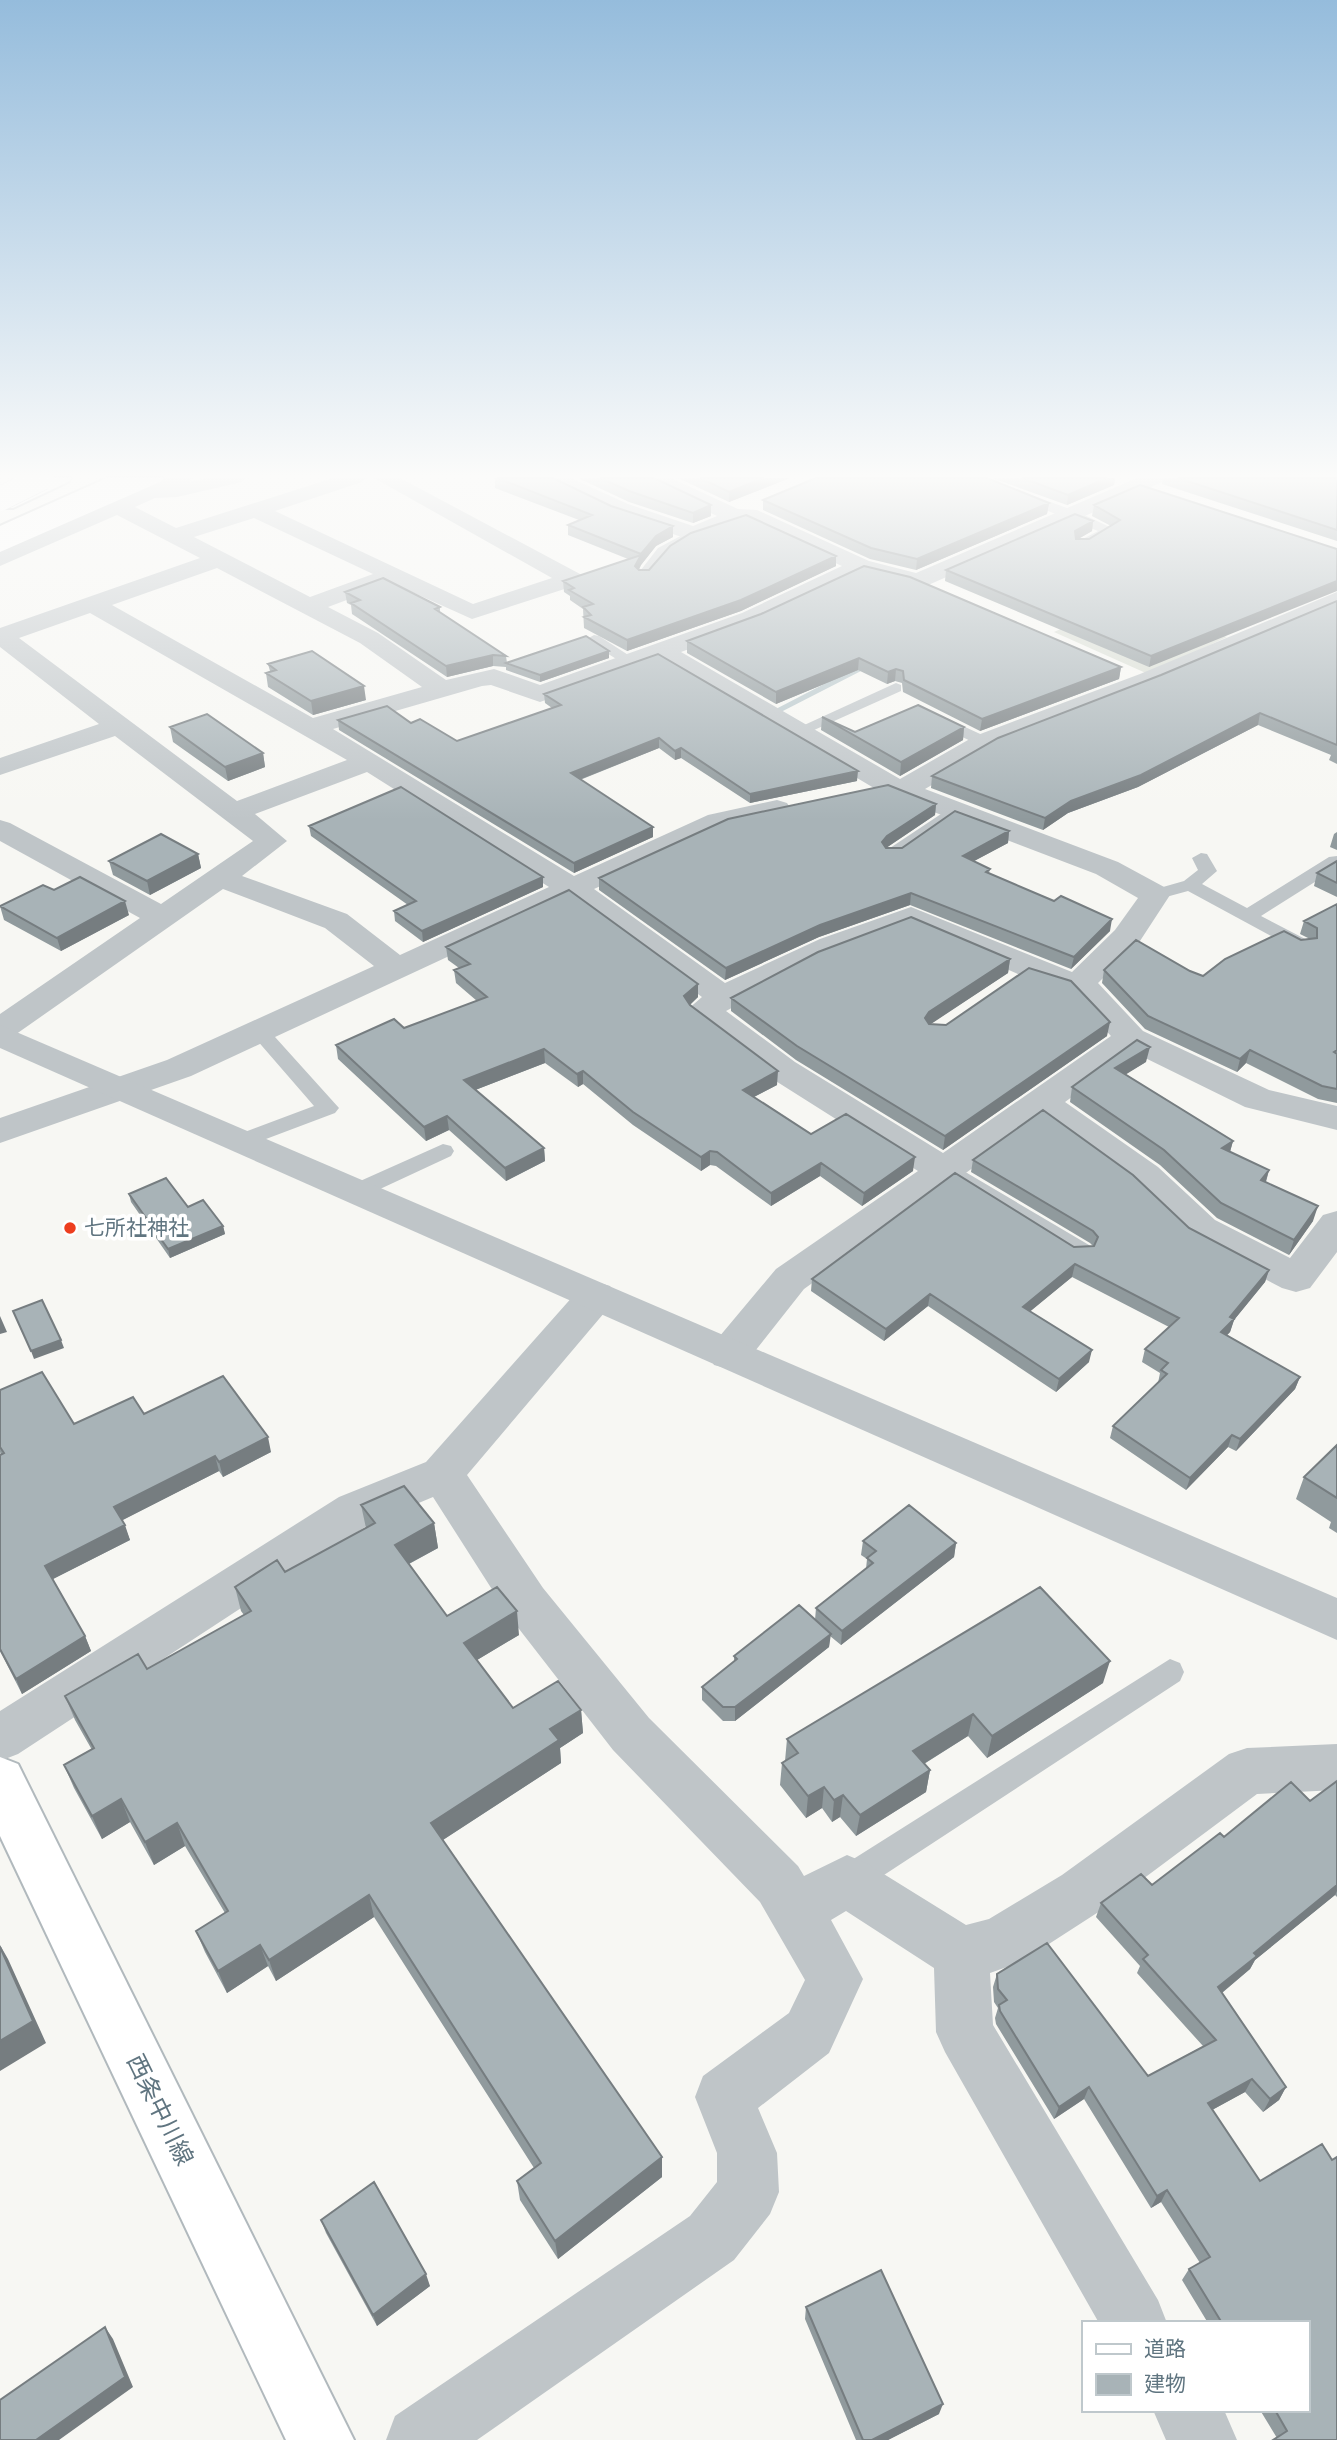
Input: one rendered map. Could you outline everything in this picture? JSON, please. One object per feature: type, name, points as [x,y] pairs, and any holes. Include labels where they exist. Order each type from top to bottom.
[{"type":"main road","name":"西条中川線","points":[[0,1781],[321,2440]]},
{"type":"street","points":[[0,635],[127,592]]},
{"type":"street","points":[[282,592],[369,638],[442,689]]},
{"type":"street","points":[[308,606],[347,592]]},
{"type":"street","points":[[429,592],[472,612],[533,592]]},
{"type":"street","points":[[313,726],[494,677],[540,694],[663,652],[751,618],[806,592]]},
{"type":"street","points":[[849,794],[895,788],[985,742],[1149,679],[1337,599]]},
{"type":"street","points":[[92,604],[313,726],[370,761],[574,889],[723,997]]},
{"type":"street","points":[[1308,610],[1337,624]]},
{"type":"street","points":[[0,635],[272,841],[160,916],[0,1032],[121,1089],[1337,1620]]},
{"type":"street","points":[[663,652],[895,788],[1107,868],[1155,895],[1133,940],[1080,983]]},
{"type":"street","points":[[1111,663],[1149,679]]},
{"type":"street","points":[[1,767],[119,726]]},
{"type":"street","points":[[234,812],[370,761]]},
{"type":"street","points":[[0,1131],[121,1089],[259,1031],[718,821],[809,802]]},
{"type":"street","points":[[0,829],[160,916]]},
{"type":"street","points":[[218,877],[336,921],[398,969]]},
{"type":"street","points":[[943,1168],[783,1070],[704,1010],[723,997],[836,943],[911,916],[1019,974],[1080,983],[1131,1038],[1258,1099],[1337,1118]]},
{"type":"street","points":[[729,1354],[790,1279],[943,1168],[1131,1038]]},
{"type":"street","points":[[1040,1101],[1145,1176],[1201,1229],[1296,1278],[1337,1224]]},
{"type":"street","points":[[0,1738],[355,1510],[442,1474],[596,1296]]},
{"type":"street","points":[[419,2440],[712,2238],[748,2192],[747,2153],[724,2097],[809,2033],[835,1979],[779,1884],[614,1713],[526,1602],[442,1474]]},
{"type":"street","points":[[794,1911],[847,1881],[961,1954],[1001,1943],[1080,1893],[1247,1770],[1337,1766]]},
{"type":"street","points":[[961,1954],[965,2032],[1134,2321]]},
{"type":"street","points":[[1187,2412],[1204,2440]]},
{"type":"lane","points":[[594,639],[631,662]]},
{"type":"lane","points":[[797,732],[896,688]]},
{"type":"lane","points":[[927,715],[985,742]]},
{"type":"lane","points":[[893,854],[953,811]]},
{"type":"lane","points":[[1155,895],[1190,885],[1208,871],[1201,858]]},
{"type":"lane","points":[[1247,916],[1290,892],[1335,861]]},
{"type":"lane","points":[[1190,885],[1304,946]]},
{"type":"lane","points":[[242,1141],[328,1108],[259,1031]]},
{"type":"lane","points":[[356,1191],[443,1151]]},
{"type":"lane","points":[[943,1168],[1081,1251]]},
{"type":"lane","points":[[847,1881],[1170,1672]]},
{"type":"shaded area","points":[[1081,620],[1215,633],[1227,637],[1148,674],[1054,632]]},
{"type":"building","points":[[345,592],[410,592],[440,607],[435,609],[506,656],[493,655],[446,666],[351,603],[360,600]]},
{"type":"building","points":[[572,592],[759,592],[627,640],[584,617],[591,615],[583,607],[593,604]]},
{"type":"building","points":[[808,592],[945,592],[1121,667],[982,719],[904,680],[903,671],[896,669],[888,672],[859,658],[776,692],[687,641],[761,614]]},
{"type":"building","points":[[998,592],[1310,592],[1151,656]]},
{"type":"building","points":[[1337,601],[1337,745],[1260,713],[1141,775],[1071,801],[1045,818],[932,776],[998,738],[1161,675]]},
{"type":"building","points":[[586,636],[609,651],[540,675],[506,663]]},
{"type":"building","points":[[312,651],[364,686],[311,701],[266,673],[276,670],[268,664]]},
{"type":"building","points":[[658,654],[858,771],[750,794],[681,748],[675,751],[659,738],[571,773],[653,827],[574,863],[338,720],[387,706],[411,723],[420,719],[457,741],[561,705],[544,694]]},
{"type":"building","points":[[918,705],[964,727],[901,762],[822,717],[855,732]]},
{"type":"building","points":[[207,714],[263,753],[225,767],[170,727]]},
{"type":"building","points":[[888,785],[936,804],[887,836],[882,842],[886,848],[902,848],[955,811],[1009,831],[963,856],[990,869],[986,872],[1054,901],[1061,896],[1112,919],[1074,957],[911,893],[820,925],[726,968],[599,878],[728,819]]},
{"type":"building","points":[[401,787],[543,877],[422,931],[394,911],[416,901],[309,826]]},
{"type":"building","points":[[161,834],[198,854],[147,881],[109,861]]},
{"type":"building","points":[[1337,861],[1337,883],[1317,873]]},
{"type":"building","points":[[80,877],[125,901],[57,938],[0,906],[43,885],[54,890]]},
{"type":"building","points":[[569,890],[698,984],[684,996],[690,1005],[778,1071],[743,1090],[811,1134],[846,1114],[915,1157],[864,1193],[821,1163],[771,1193],[717,1152],[710,1151],[701,1157],[633,1112],[583,1071],[577,1074],[544,1049],[464,1080],[544,1148],[505,1168],[447,1116],[424,1127],[336,1045],[394,1019],[404,1028],[487,997],[454,970],[470,964],[446,947]]},
{"type":"building","points":[[1337,904],[1337,1050],[1334,1052],[1337,1054],[1337,1089],[1322,1086],[1250,1050],[1240,1059],[1148,1016],[1104,970],[1136,940],[1203,976],[1225,959],[1284,931],[1301,940],[1317,938],[1317,928],[1304,921]]},
{"type":"building","points":[[911,917],[1010,959],[929,1012],[925,1018],[929,1024],[946,1025],[1029,968],[1071,981],[1110,1022],[945,1136],[797,1046],[731,998],[818,952]]},
{"type":"building","points":[[1137,1040],[1150,1047],[1115,1068],[1233,1141],[1222,1148],[1269,1170],[1261,1180],[1318,1206],[1294,1240],[1221,1203],[1164,1150],[1072,1087]]},
{"type":"building","points":[[1043,1110],[1133,1175],[1189,1228],[1269,1270],[1230,1317],[1234,1319],[1221,1332],[1300,1377],[1240,1439],[1232,1435],[1190,1478],[1113,1426],[1167,1374],[1161,1370],[1168,1363],[1145,1349],[1179,1318],[1075,1264],[1023,1307],[1092,1350],[1059,1379],[930,1294],[886,1329],[812,1279],[955,1173],[1074,1247],[1094,1246],[1098,1237],[1093,1231],[973,1160]]},
{"type":"building","points":[[166,1178],[188,1207],[203,1200],[223,1226],[168,1249],[129,1194]]},
{"type":"building","points":[[42,1300],[61,1340],[31,1351],[13,1311]]},
{"type":"building","points":[[42,1372],[74,1424],[133,1397],[144,1414],[223,1376],[268,1437],[219,1462],[215,1456],[114,1507],[125,1525],[45,1566],[85,1636],[16,1679],[0,1649],[0,1455],[4,1453],[0,1447],[0,1390]]},
{"type":"building","points":[[1337,1445],[1337,1498],[1304,1477]]},
{"type":"building","points":[[404,1486],[434,1523],[395,1545],[447,1616],[497,1587],[517,1611],[464,1643],[513,1708],[558,1681],[581,1710],[550,1729],[559,1740],[431,1823],[662,2157],[555,2241],[517,2181],[541,2163],[369,1895],[269,1960],[260,1945],[218,1971],[196,1931],[228,1911],[177,1823],[145,1842],[121,1799],[92,1816],[64,1765],[94,1748],[65,1696],[138,1654],[147,1669],[251,1611],[235,1587],[277,1560],[285,1572],[375,1523],[361,1505]]},
{"type":"building","points":[[909,1505],[956,1543],[842,1631],[816,1608],[873,1563],[867,1558],[876,1551],[863,1541]]},
{"type":"building","points":[[1040,1587],[1110,1661],[992,1736],[973,1714],[913,1751],[930,1770],[860,1815],[843,1795],[834,1800],[824,1787],[808,1796],[782,1763],[798,1753],[787,1739]]},
{"type":"building","points":[[799,1605],[831,1634],[735,1707],[723,1707],[702,1687],[737,1659],[734,1656]]},
{"type":"building","points":[[1337,1781],[1337,1885],[1254,1953],[1257,1956],[1218,1987],[1286,2087],[1270,2099],[1252,2079],[1208,2103],[1260,2181],[1322,2144],[1332,2160],[1337,2157],[1337,2440],[1273,2440],[1287,2431],[1276,2412],[1309,2412],[1309,2321],[1221,2321],[1189,2269],[1210,2257],[1167,2190],[1157,2196],[1089,2087],[1059,2107],[1000,2011],[999,2005],[1007,2000],[998,1989],[997,1974],[1047,1943],[1148,2076],[1216,2040],[1143,1959],[1148,1955],[1101,1903],[1141,1874],[1152,1885],[1220,1833],[1224,1837],[1291,1782],[1310,1801]]},
{"type":"building","points":[[0,1947],[33,2021],[0,2041]]},
{"type":"building","points":[[374,2182],[426,2274],[373,2315],[321,2220]]},
{"type":"building","points":[[881,2270],[943,2404],[872,2440],[863,2440],[806,2307]]},
{"type":"building","points":[[105,2327],[125,2377],[36,2440],[0,2440],[0,2400]]},
{"type":"waterway","points":[[776,711],[860,669],[874,669]]},
{"type":"place","name":"七所社神社","points":[[70,1228]]}]
